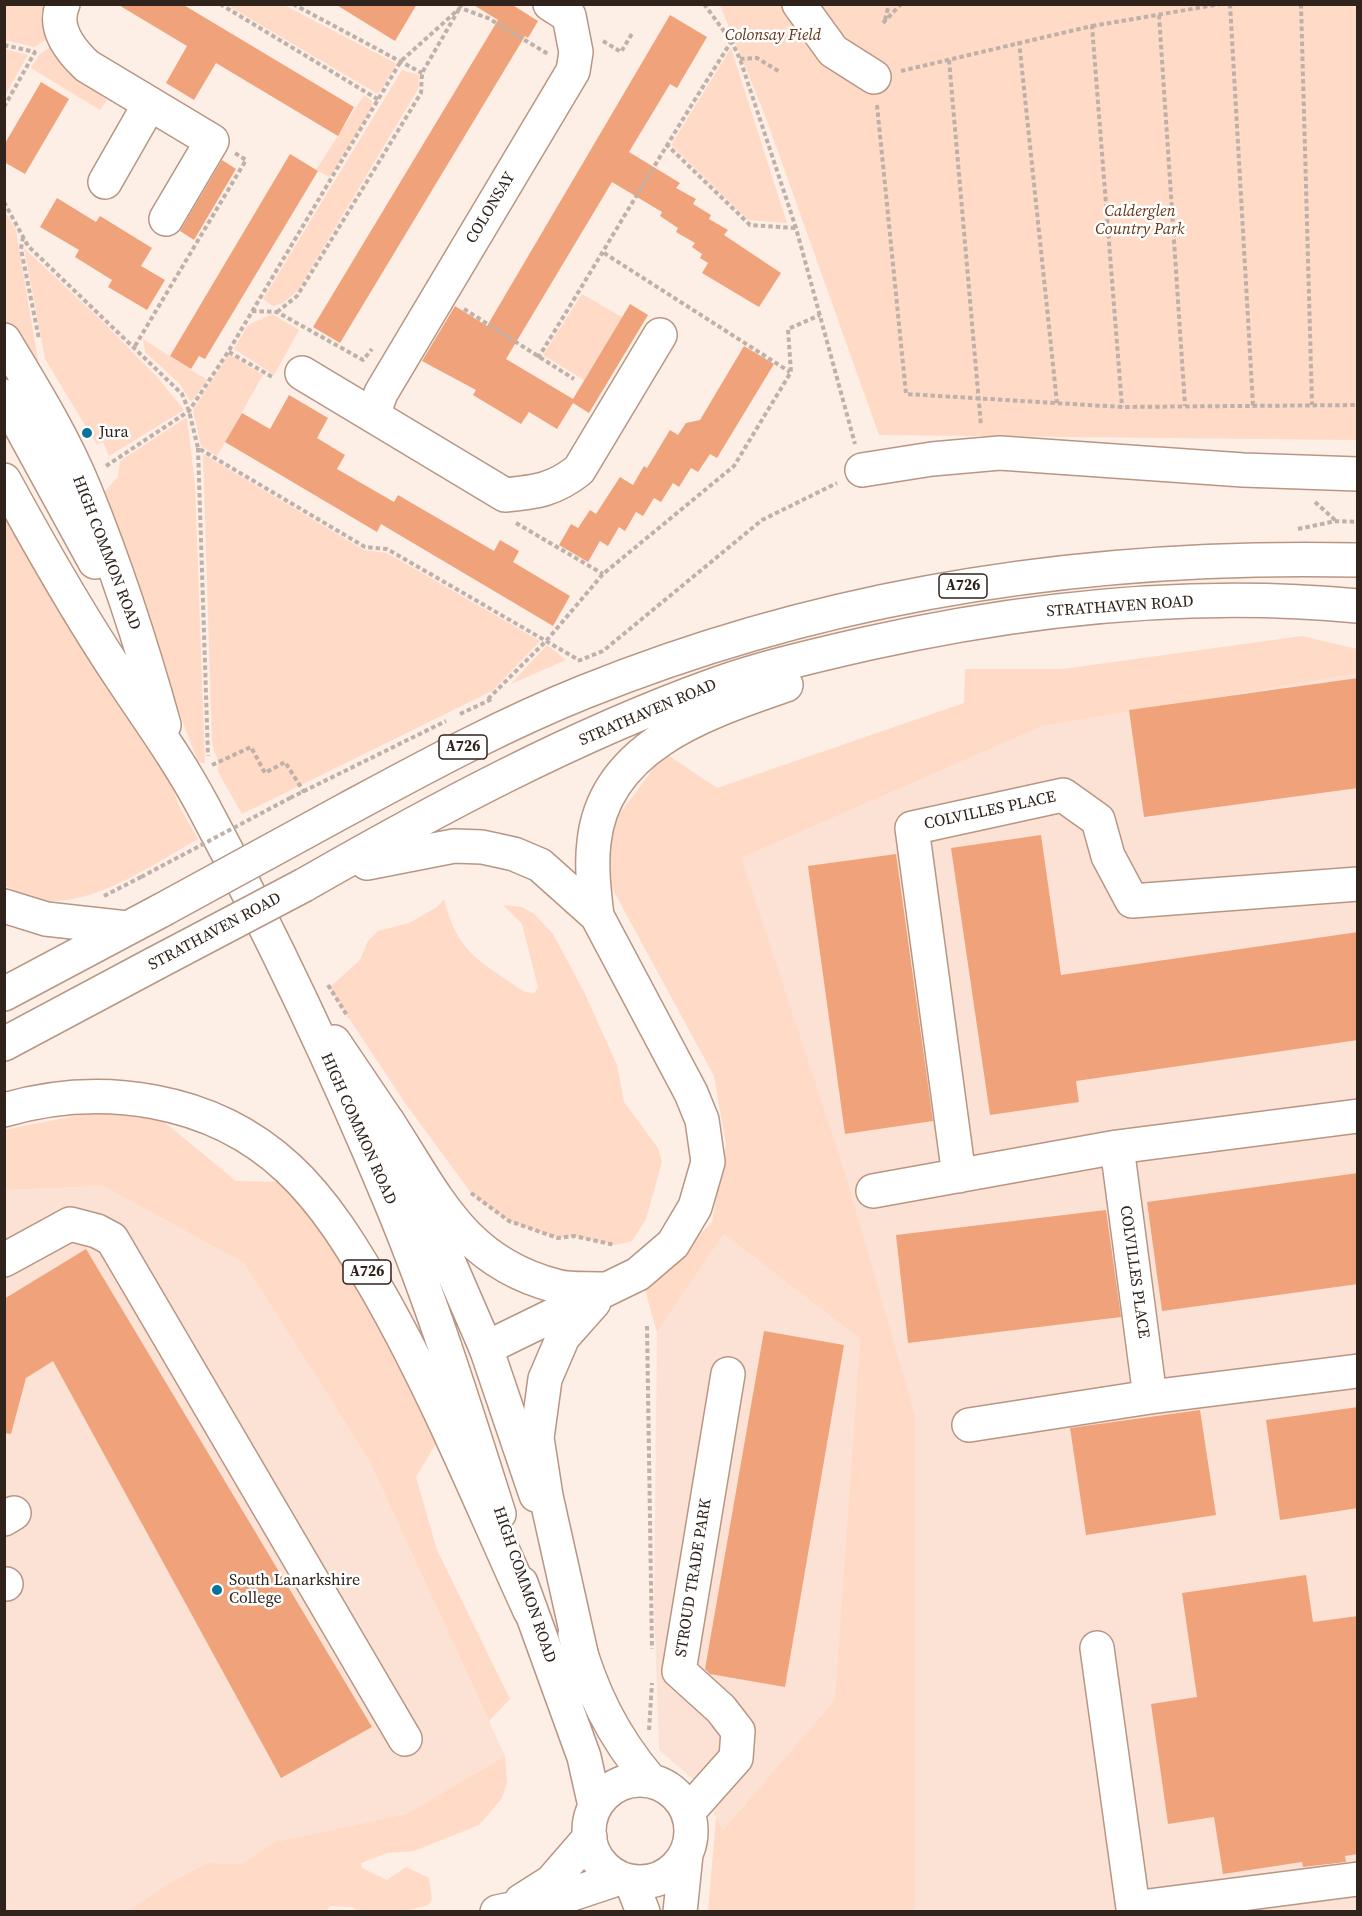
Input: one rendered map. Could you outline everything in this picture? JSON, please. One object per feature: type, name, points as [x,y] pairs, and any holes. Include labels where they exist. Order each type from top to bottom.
[{"type":"street","points":[[550,4],[569,16],[575,34]]},
{"type":"street","points":[[799,4],[833,51],[874,77]]},
{"type":"street","points":[[63,20],[70,50],[87,66],[212,141],[166,219]]},
{"type":"street","name":"COLONSAY","points":[[373,415],[381,393],[573,71],[576,52],[575,34]]},
{"type":"street","points":[[105,182],[149,105]]},
{"type":"street","points":[[302,373],[505,495],[535,492],[561,485],[579,470],[660,334]]},
{"type":"street","name":"HIGH COMMON ROAD","points":[[4,340],[34,390],[85,488],[139,640],[170,747]]},
{"type":"street","name":"HIGH COMMON ROAD","points":[[4,396],[47,479],[139,640]]},
{"type":"street","points":[[862,470],[932,459],[1000,453],[1243,470],[1358,474]]},
{"type":"street","name":"HIGH COMMON ROAD","points":[[4,480],[52,568],[122,679],[170,747],[312,987],[355,1071],[388,1122],[486,1348],[530,1473],[583,1662],[608,1723],[628,1755],[664,1790]]},
{"type":"street","name":"A726","points":[[4,994],[492,733],[583,692],[726,640],[821,614],[932,591],[1071,570],[1217,560],[1358,560]]},
{"type":"street","name":"STRATHAVEN ROAD","points":[[4,1044],[534,763],[642,713],[715,684],[778,664],[914,633],[1007,617],[1120,604],[1207,601],[1358,606]]},
{"type":"street","name":"A726","points":[[597,916],[594,841],[600,815],[614,787],[626,771],[654,744],[716,709],[799,680],[1007,617]]},
{"type":"street","name":"COLVILLES PLACE","points":[[959,1176],[912,828],[1063,795],[1098,820],[1108,856],[1132,901],[1358,884]]},
{"type":"street","name":"A726","points":[[317,878],[454,846],[482,847],[514,854],[540,865],[597,916],[691,1092],[702,1120],[708,1162],[695,1207],[673,1244],[638,1274],[606,1289]]},
{"type":"street","points":[[4,906],[22,914],[46,919],[127,928]]},
{"type":"street","name":"HIGH COMMON ROAD","points":[[312,987],[451,1363],[530,1611],[584,1757],[593,1821]]},
{"type":"street","name":"A726","points":[[4,1110],[60,1097],[138,1098],[207,1118],[260,1146],[288,1168],[312,1193],[356,1252],[392,1316],[454,1440],[530,1611]]},
{"type":"street","points":[[873,1191],[1117,1147],[1358,1116]]},
{"type":"street","points":[[388,1122],[453,1222],[480,1251],[514,1272],[558,1287],[606,1289]]},
{"type":"street","name":"COLVILLES PLACE","points":[[1117,1147],[1150,1396]]},
{"type":"street","points":[[4,1260],[70,1224],[97,1231],[112,1239],[405,1739]]},
{"type":"street","points":[[451,1363],[606,1289]]},
{"type":"street","points":[[583,1662],[546,1496],[537,1438],[545,1379],[563,1337],[606,1289]]},
{"type":"street","points":[[969,1425],[1150,1396],[1358,1371]]},
{"type":"street","name":"STROUD TRADE PARK","points":[[664,1790],[710,1785],[736,1758],[738,1731],[721,1709],[679,1671],[728,1374]]},
{"type":"street","points":[[1097,1648],[1134,1908],[1358,1879]]},
{"type":"street","points":[[505,1909],[551,1882],[593,1821],[605,1794],[618,1785],[634,1780],[664,1790],[691,1826],[680,1911]]},
{"type":"street","points":[[593,1821],[600,1861],[626,1879],[643,1911]]},
{"type":"street","points":[[505,1909],[554,1900],[626,1879],[647,1881],[663,1876],[676,1867],[686,1854]]},
{"type":"path","points":[[220,4],[379,100]]},
{"type":"path","points":[[293,4],[422,73]]},
{"type":"path","points":[[603,651],[762,520],[862,470],[796,228],[740,59],[732,42],[704,4]]},
{"type":"path","points":[[889,4],[884,23],[901,4]]},
{"type":"path","points":[[1221,4],[1019,41],[874,77],[906,394],[1122,407],[1358,405]]},
{"type":"path","points":[[1230,4],[1253,406]]},
{"type":"path","points":[[1301,4],[1312,405]]},
{"type":"path","points":[[102,468],[189,411],[228,352],[401,61],[461,6]]},
{"type":"path","points":[[461,6],[488,18],[573,71]]},
{"type":"path","points":[[278,312],[297,296],[421,93],[422,73],[461,6]]},
{"type":"path","points":[[1159,15],[1185,406]]},
{"type":"path","points":[[4,107],[35,52],[63,20]]},
{"type":"path","points":[[1092,26],[1122,407]]},
{"type":"path","points":[[575,34],[593,36],[621,51],[633,32]]},
{"type":"path","points":[[1019,41],[1057,403]]},
{"type":"path","points":[[538,358],[604,253],[666,144],[732,42]]},
{"type":"path","points":[[4,45],[35,52]]},
{"type":"path","points":[[740,59],[757,58],[780,72]]},
{"type":"path","points":[[949,60],[981,399]]},
{"type":"path","points":[[135,346],[246,160],[212,141]]},
{"type":"path","points":[[666,144],[750,225],[796,228]]},
{"type":"path","points":[[4,202],[28,246],[135,346],[182,394],[189,411],[198,448],[208,766],[214,776]]},
{"type":"path","points":[[23,237],[21,249],[41,349]]},
{"type":"path","points":[[604,253],[791,372]]},
{"type":"path","points":[[441,294],[574,380]]},
{"type":"path","points":[[252,310],[278,312],[363,360],[375,344],[400,361]]},
{"type":"path","points":[[485,702],[547,640],[603,574],[734,466],[791,372],[788,329],[820,315]]},
{"type":"path","points":[[228,352],[250,364]]},
{"type":"path","points":[[198,448],[364,548],[387,549],[579,660]]},
{"type":"path","points":[[505,495],[510,519],[603,574]]},
{"type":"path","points":[[208,766],[251,747],[265,773],[285,762],[304,792]]},
{"type":"path","points":[[141,877],[290,798]]},
{"type":"path","points":[[235,817],[240,827]]},
{"type":"path","points":[[312,987],[355,1026]]},
{"type":"path","points":[[465,1184],[471,1194],[509,1221],[558,1238],[574,1236],[615,1245]]},
{"type":"path","points":[[647,1326],[652,1654]]},
{"type":"path","points":[[652,1677],[652,1699],[664,1790]]},
{"type":"shaded area","points":[[1357,674],[1357,1911],[915,1911],[915,1415],[741,858],[1043,726]]},
{"type":"shaded area","name":"South Lanarkshire College","points":[[103,1186],[244,1263],[369,1460],[505,1756],[406,1814],[275,1842],[242,1864],[207,1863],[171,1882],[128,1911],[5,1911],[4,1190]]},
{"type":"shaded area","points":[[724,1234],[860,1339],[836,1700],[723,1830],[694,1780],[659,1750],[654,1603],[657,1332]]},
{"type":"green space","points":[[5,5],[52,5],[56,34],[34,47],[5,40]]},
{"type":"green space","points":[[227,5],[284,5],[397,64],[379,93],[376,93]]},
{"type":"green space","name":"Calderglen Country Park","points":[[720,5],[1357,5],[1357,440],[879,435],[766,118]]},
{"type":"green space","points":[[51,46],[66,69],[107,100],[100,110],[31,68],[39,55]]},
{"type":"green space","points":[[731,48],[787,223],[748,220],[671,145]]},
{"type":"green space","points":[[4,49],[28,55],[5,95]]},
{"type":"green space","points":[[402,70],[419,75],[418,89],[298,290],[283,303],[273,306],[263,299]]},
{"type":"green space","points":[[364,95],[372,101],[372,108],[330,177],[316,170]]},
{"type":"green space","points":[[4,210],[16,230],[39,366],[60,403],[5,324]]},
{"type":"green space","points":[[24,248],[102,321],[158,378],[184,410],[109,456],[103,442],[97,445],[45,359]]},
{"type":"green space","points":[[582,294],[622,317],[584,380],[543,355]]},
{"type":"green space","points":[[272,314],[299,330],[274,375],[234,349],[248,325]]},
{"type":"green space","points":[[143,339],[207,380],[191,402],[180,384],[145,352]]},
{"type":"green space","points":[[229,354],[263,375],[217,456],[201,446],[193,410]]},
{"type":"green space","points":[[187,417],[195,485],[205,764],[198,762],[151,638],[104,492],[118,477],[120,461]]},
{"type":"green space","points":[[203,454],[364,550],[387,553],[540,641],[492,691],[242,814],[218,772],[218,761],[212,744]]},
{"type":"green space","points":[[4,509],[169,778],[179,806],[198,839],[128,879],[72,899],[41,900],[5,886]]},
{"type":"green space","points":[[1302,636],[1357,649],[1357,674],[1043,726],[741,858],[841,1160],[915,1415],[915,1911],[708,1911],[716,1818],[723,1830],[835,1700],[860,1339],[724,1234],[657,1332],[645,1290],[712,1222],[726,1144],[714,1076],[612,888],[607,854],[618,816],[665,753],[717,788],[964,703],[965,669],[1063,669]]},
{"type":"green space","points":[[547,645],[566,660],[511,684]]},
{"type":"green space","points":[[444,899],[456,932],[472,954],[523,991],[534,994],[538,987],[522,924],[503,905],[522,907],[534,914],[553,934],[585,994],[617,1065],[624,1102],[658,1148],[662,1162],[646,1219],[632,1241],[615,1245],[574,1236],[558,1238],[509,1221],[471,1193],[405,1103],[329,988],[360,960],[368,941],[378,931],[409,923],[437,907]]},
{"type":"green space","points":[[95,1112],[163,1121],[236,1181],[281,1182],[343,1257],[437,1442],[416,1477],[437,1550],[510,1699],[489,1721],[369,1460],[244,1263],[103,1186],[5,1190],[4,1130]]},
{"type":"green space","points":[[505,1756],[507,1782],[502,1798],[479,1825],[414,1851],[387,1853],[361,1863],[362,1868],[387,1880],[406,1867],[429,1878],[432,1899],[429,1905],[401,1912],[359,1911],[352,1907],[330,1906],[325,1912],[128,1911],[171,1882],[207,1863],[242,1864],[275,1842],[406,1814]]},
{"type":"building","points":[[117,4],[182,4],[354,107],[338,136],[216,63],[194,100],[166,83],[187,46]]},
{"type":"building","points":[[335,4],[417,4],[395,41]]},
{"type":"building","points":[[472,4],[511,4],[538,21],[528,38],[525,36],[340,343],[313,327],[498,20]]},
{"type":"building","points":[[670,15],[707,37],[677,88],[670,84],[629,152],[680,183],[676,188],[696,199],[693,204],[711,215],[709,219],[728,230],[724,235],[781,273],[759,307],[702,273],[708,263],[700,258],[702,254],[692,247],[695,243],[676,232],[678,228],[660,216],[662,212],[612,182],[506,359],[573,399],[630,304],[648,315],[589,413],[573,403],[557,429],[529,412],[521,424],[473,395],[476,390],[422,361],[455,306],[487,326]]},
{"type":"building","points":[[41,82],[69,99],[25,174],[4,162],[4,145]]},
{"type":"building","points":[[290,154],[318,171],[205,359],[199,356],[191,369],[170,356]]},
{"type":"building","points":[[222,160],[236,169],[194,240],[180,231]]},
{"type":"building","points":[[57,198],[96,222],[100,216],[152,248],[141,266],[165,280],[147,310],[108,287],[112,280],[75,257],[79,250],[40,227]]},
{"type":"building","points":[[744,346],[774,364],[717,458],[710,454],[698,472],[691,468],[679,487],[673,483],[661,502],[654,498],[643,516],[636,512],[625,531],[619,527],[608,546],[600,541],[588,562],[559,545],[571,524],[578,528],[590,510],[596,514],[620,477],[633,485],[644,466],[647,468],[670,430],[678,435],[686,423],[700,420]]},
{"type":"building","points":[[289,395],[328,418],[317,438],[345,455],[337,469],[394,502],[398,495],[494,551],[500,540],[519,551],[513,562],[570,596],[553,626],[381,524],[377,532],[225,442],[242,413],[270,429]]},
{"type":"building","points":[[1358,678],[1358,788],[1144,817],[1129,710]]},
{"type":"building","points":[[1041,835],[1061,975],[1358,932],[1358,1040],[1076,1081],[1079,1102],[990,1115],[951,848]]},
{"type":"building","points":[[896,854],[933,1121],[845,1134],[808,866]]},
{"type":"building","points":[[1358,1173],[1358,1284],[1162,1311],[1147,1202]]},
{"type":"building","points":[[1106,1210],[1121,1317],[908,1343],[896,1235]]},
{"type":"building","points":[[86,1249],[372,1727],[281,1778],[53,1361],[26,1378],[11,1434],[4,1433],[4,1299]]},
{"type":"building","points":[[764,1331],[844,1345],[785,1687],[710,1674],[705,1669]]},
{"type":"building","points":[[1358,1407],[1358,1508],[1280,1520],[1266,1420]]},
{"type":"building","points":[[1200,1410],[1216,1515],[1086,1535],[1070,1428]]},
{"type":"building","points":[[1306,1575],[1313,1622],[1358,1616],[1358,1854],[1345,1856],[1346,1862],[1303,1867],[1302,1862],[1223,1874],[1214,1817],[1168,1824],[1151,1704],[1197,1697],[1182,1593]]},
{"type":"place","name":"Jura","points":[[87,433]]},
{"type":"place","name":"South Lanarkshire College","points":[[217,1590]]},
{"type":"park label","name":"Colonsay Field","points":[[773,36]]}]
